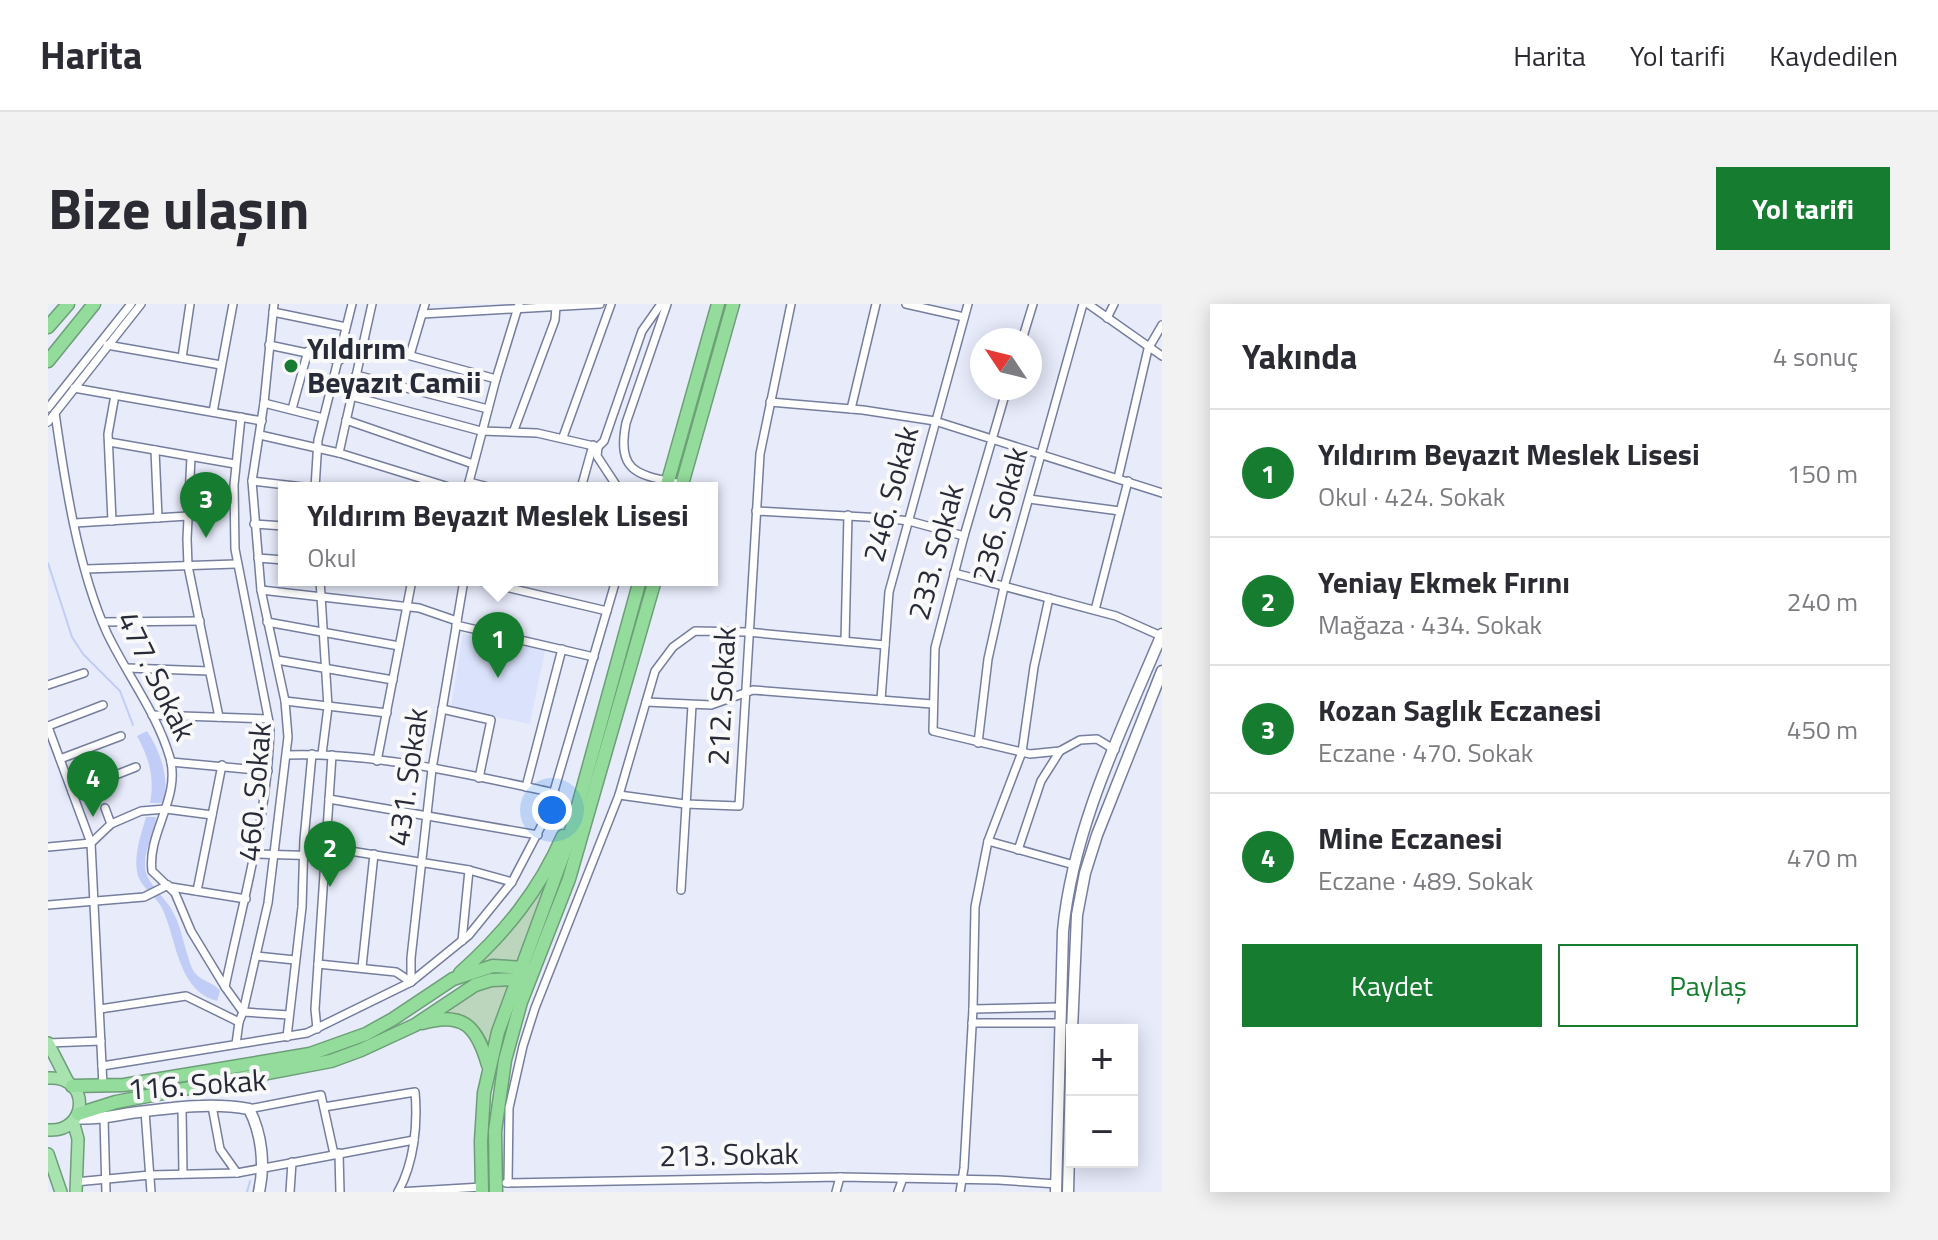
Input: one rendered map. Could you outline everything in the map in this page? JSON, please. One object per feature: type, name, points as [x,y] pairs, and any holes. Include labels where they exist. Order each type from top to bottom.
[{"type":"highway","points":[[48,327],[68,304]]},
{"type":"highway","points":[[48,361],[94,304]]},
{"type":"highway","points":[[668,482],[718,304]]},
{"type":"highway","points":[[682,482],[733,304]]},
{"type":"highway","points":[[500,1186],[495,1131],[500,1084],[514,1022],[638,586]]},
{"type":"highway","points":[[48,1130],[64,1128],[76,1118],[116,1102],[314,1066],[361,1050],[415,1025],[475,985],[491,980],[525,978],[569,879],[653,586]]},
{"type":"highway","points":[[48,1078],[70,1084],[124,1085],[310,1054],[380,1027],[453,979],[493,943],[534,893],[564,832],[590,761]]},
{"type":"highway","points":[[453,979],[493,966],[529,972]]},
{"type":"highway","points":[[482,1190],[482,1115],[489,1068],[515,980]]},
{"type":"highway","points":[[415,1025],[446,1018],[466,1024],[477,1034],[489,1068]]},
{"type":"highway","points":[[49,1049],[79,1097],[76,1187]]},
{"type":"highway","points":[[48,1154],[61,1192]]},
{"type":"main road","points":[[1057,1188],[1064,919],[1074,865],[1090,812],[1162,635]]},
{"type":"main road","points":[[1072,1024],[1077,915],[1085,873],[1162,671]]},
{"type":"main road","points":[[1068,1192],[1070,1096]]},
{"type":"main road","name":"116. Sokak","points":[[76,1118],[231,1105],[249,1109]]},
{"type":"main road","points":[[249,1109],[263,1168],[259,1192]]},
{"type":"street","points":[[48,422],[52,410],[131,304]]},
{"type":"street","points":[[52,410],[74,388],[141,304]]},
{"type":"street","points":[[182,358],[190,304]]},
{"type":"street","points":[[213,412],[233,304]]},
{"type":"street","points":[[314,482],[316,448],[352,304]]},
{"type":"street","points":[[339,453],[372,304]]},
{"type":"street","points":[[410,355],[425,304]]},
{"type":"street","points":[[422,314],[518,306],[600,304]]},
{"type":"street","points":[[563,437],[611,304]]},
{"type":"street","points":[[583,482],[596,446],[604,441],[642,331],[664,304]]},
{"type":"street","points":[[660,482],[631,467],[623,456],[622,442],[664,304]]},
{"type":"street","name":"212. Sokak","points":[[685,804],[739,806],[760,454],[791,304]]},
{"type":"street","points":[[851,409],[876,304]]},
{"type":"street","points":[[906,304],[964,317]]},
{"type":"street","name":"246. Sokak","points":[[881,700],[889,592],[968,304]]},
{"type":"street","points":[[1026,328],[1033,304]]},
{"type":"street","points":[[1085,304],[1162,356]]},
{"type":"street","name":"236. Sokak","points":[[978,743],[988,659],[1004,587],[1085,304]]},
{"type":"street","points":[[1107,318],[1114,304]]},
{"type":"street","points":[[469,482],[518,306]]},
{"type":"street","points":[[514,430],[555,320],[556,306]]},
{"type":"street","points":[[273,308],[346,327]]},
{"type":"street","name":"460. Sokak","points":[[236,1044],[268,903],[289,726],[261,590],[252,481],[262,421],[273,308]]},
{"type":"street","points":[[1118,478],[1148,349],[1162,325]]},
{"type":"street","points":[[363,343],[496,379]]},
{"type":"street","points":[[107,345],[221,365]]},
{"type":"street","points":[[269,345],[340,360]]},
{"type":"street","points":[[292,409],[308,351]]},
{"type":"street","points":[[356,375],[488,409]]},
{"type":"street","points":[[74,388],[262,421]]},
{"type":"street","points":[[112,521],[109,442],[115,395]]},
{"type":"street","points":[[351,396],[398,406],[481,431],[514,430],[563,437],[596,446]]},
{"type":"street","name":"233. Sokak","points":[[978,743],[933,731],[935,648],[1003,400]]},
{"type":"street","points":[[770,402],[935,421],[1162,493]]},
{"type":"street","points":[[264,403],[323,418]]},
{"type":"street","name":"477. Sokak","points":[[52,410],[65,488],[103,622],[152,715],[171,762],[172,786],[151,865],[155,876],[170,886],[191,931],[243,1012]]},
{"type":"street","points":[[225,987],[256,854],[268,771],[269,723],[236,564],[235,464],[241,417]]},
{"type":"street","points":[[346,420],[473,464]]},
{"type":"street","points":[[260,435],[339,453],[423,482]]},
{"type":"street","points":[[109,442],[235,464]]},
{"type":"street","points":[[596,446],[597,456],[614,482]]},
{"type":"street","points":[[155,450],[158,518]]},
{"type":"street","points":[[191,457],[188,566],[219,717]]},
{"type":"street","points":[[252,481],[278,484]]},
{"type":"street","points":[[1095,610],[1128,481]]},
{"type":"street","points":[[1029,499],[1120,511]]},
{"type":"street","points":[[756,511],[909,521],[964,536]]},
{"type":"street","points":[[845,641],[848,515]]},
{"type":"street","points":[[75,523],[188,516]]},
{"type":"street","points":[[254,524],[278,526]]},
{"type":"street","points":[[258,558],[278,560]]},
{"type":"street","points":[[86,569],[236,564]]},
{"type":"street","points":[[954,573],[1095,610],[1162,635]]},
{"type":"street","points":[[320,586],[328,707],[322,754]]},
{"type":"street","points":[[377,761],[411,586]]},
{"type":"street","name":"431. Sokak","points":[[411,982],[432,769],[463,586]]},
{"type":"street","points":[[501,586],[607,611]]},
{"type":"street","points":[[102,1066],[287,1037],[317,1029],[411,982],[462,941],[485,918],[512,882],[538,835],[555,793],[614,586]]},
{"type":"street","points":[[261,590],[429,610],[456,623],[594,657]]},
{"type":"street","points":[[960,1192],[964,1179],[973,1009],[975,907],[988,841],[1022,752],[1034,667],[1049,598]]},
{"type":"street","points":[[103,622],[200,621]]},
{"type":"street","points":[[267,622],[399,646]]},
{"type":"street","points":[[500,1186],[509,1108],[523,1046],[619,795],[655,671],[673,647],[695,631],[750,632],[885,645]]},
{"type":"street","points":[[526,787],[562,649]]},
{"type":"street","points":[[277,660],[393,680]]},
{"type":"street","points":[[127,668],[209,671]]},
{"type":"street","points":[[48,685],[84,673]]},
{"type":"street","points":[[646,702],[711,705],[753,690],[932,704]]},
{"type":"street","points":[[285,701],[387,713]]},
{"type":"street","points":[[103,705],[48,726],[91,843],[103,1086]]},
{"type":"street","points":[[681,890],[692,705]]},
{"type":"street","points":[[442,709],[491,720],[479,778]]},
{"type":"street","points":[[152,715],[219,717],[289,726]]},
{"type":"street","points":[[60,759],[121,736]]},
{"type":"street","points":[[1018,850],[1041,781],[1060,751],[1070,744],[1097,739],[1115,750]]},
{"type":"street","points":[[978,743],[1040,754],[1060,751]]},
{"type":"street","points":[[287,1037],[302,907],[312,754]]},
{"type":"street","points":[[287,755],[322,754],[377,761],[555,793]]},
{"type":"street","points":[[317,1029],[315,1009],[332,755]]},
{"type":"street","points":[[171,762],[268,771]]},
{"type":"street","points":[[197,891],[222,765]]},
{"type":"street","points":[[72,792],[136,767]]},
{"type":"street","points":[[619,795],[685,804]]},
{"type":"street","points":[[329,799],[538,835]]},
{"type":"street","points":[[105,808],[111,824]]},
{"type":"street","points":[[48,847],[91,843],[111,824],[135,813],[166,809],[212,815]]},
{"type":"street","points":[[988,841],[1074,865]]},
{"type":"street","points":[[256,854],[374,854],[469,870],[512,882]]},
{"type":"street","points":[[362,967],[374,854]]},
{"type":"street","points":[[462,941],[469,870]]},
{"type":"street","points":[[48,905],[151,895],[170,886],[246,899]]},
{"type":"street","points":[[256,956],[295,960]]},
{"type":"street","points":[[318,964],[402,974],[411,982]]},
{"type":"street","points":[[100,1009],[186,996],[239,1022]]},
{"type":"street","points":[[973,1009],[1061,1007]]},
{"type":"street","points":[[243,1012],[289,1015]]},
{"type":"street","points":[[972,1023],[1061,1023]]},
{"type":"street","points":[[49,1049],[101,1041]]},
{"type":"street","points":[[334,1154],[324,1107],[415,1092],[414,1140],[404,1181],[398,1192]]},
{"type":"street","name":"116. Sokak","points":[[249,1109],[321,1095],[324,1107]]},
{"type":"street","points":[[212,1106],[220,1149],[237,1173]]},
{"type":"street","points":[[182,1109],[183,1174]]},
{"type":"street","points":[[145,1111],[151,1192]]},
{"type":"street","points":[[104,1118],[106,1192]]},
{"type":"street","points":[[76,1187],[106,1178],[237,1173],[414,1140]]},
{"type":"street","points":[[334,1154],[339,1153],[340,1192]]},
{"type":"street","points":[[290,1192],[292,1162]]},
{"type":"street","points":[[836,1192],[840,1177]]},
{"type":"street","name":"213. Sokak","points":[[500,1186],[580,1181],[840,1177],[998,1180],[1057,1188]]},
{"type":"street","points":[[898,1192],[903,1178]]},
{"type":"street","points":[[639,1192],[640,1180]]},
{"type":"street","points":[[698,1180],[698,1192]]},
{"type":"street","points":[[752,1192],[753,1180]]},
{"type":"street","points":[[998,1180],[998,1192]]},
{"type":"street","points":[[580,1181],[581,1192]]},
{"type":"street","points":[[398,1192],[482,1190]]},
{"type":"shaded area","points":[[463,634],[545,650],[530,724],[451,707]]},
{"type":"shaded area","points":[[147,731],[163,765],[164,803],[150,803],[150,768],[137,736]]},
{"type":"shaded area","points":[[146,817],[156,817],[146,853],[146,872],[174,914],[195,973],[220,991],[217,1001],[204,995],[186,975],[162,908],[144,887],[137,872],[137,851]]},
{"type":"green space","points":[[555,865],[518,961],[475,966],[520,919]]},
{"type":"green space","points":[[509,984],[488,1050],[485,1041],[440,1014],[472,993]]},
{"type":"waterway","points":[[48,563],[72,637],[83,654],[120,691],[133,725]]},
{"type":"waterway","points":[[247,1192],[250,1181]]},
{"type":"place","name":"Yıldırım Beyazıt Camii","points":[[291,366]]},
{"type":"place","name":"Kozan Saglık Eczanesi","points":[[206,538]]},
{"type":"place","name":"Yıldırım Beyazıt Meslek Lisesi","points":[[498,678]]},
{"type":"place","name":"Mine Eczanesi","points":[[93,817]]},
{"type":"place","name":"Yeniay Ekmek Fırını","points":[[330,887]]}]
